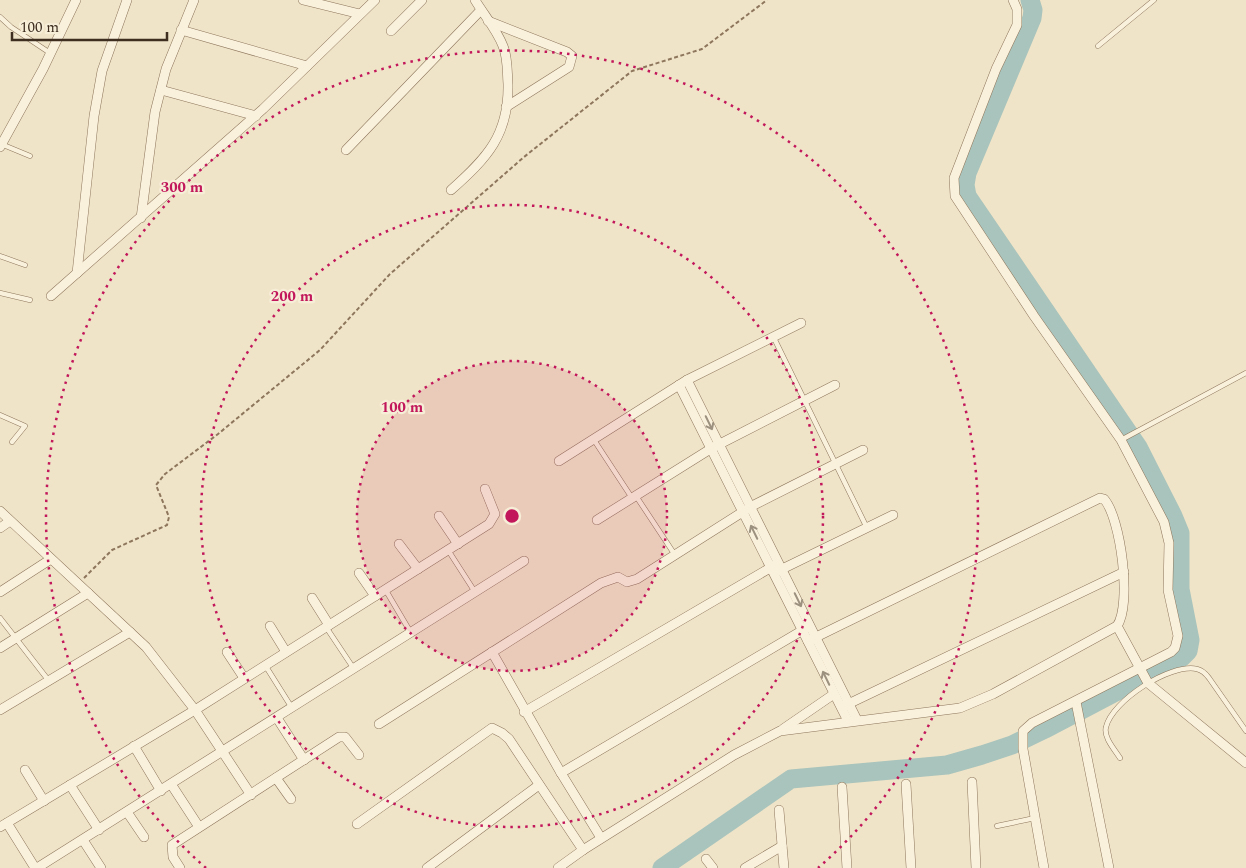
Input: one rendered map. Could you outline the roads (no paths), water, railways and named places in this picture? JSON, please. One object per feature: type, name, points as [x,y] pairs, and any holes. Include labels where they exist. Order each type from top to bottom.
[{"type":"street","points":[[1,146],[50,54],[76,0]]},
{"type":"street","points":[[78,273],[94,116],[102,71],[127,0]]},
{"type":"street","points":[[142,218],[156,112],[166,69],[194,0]]},
{"type":"street","points":[[303,0],[360,14]]},
{"type":"street","points":[[51,296],[256,116],[375,0]]},
{"type":"street","points":[[391,31],[422,0]]},
{"type":"street","points":[[451,190],[481,162],[494,145],[506,119],[507,62],[503,45],[475,0]]},
{"type":"street","points":[[1013,0],[1017,8],[1017,25],[996,69],[954,178],[953,189],[959,204],[1007,276],[1121,440],[1168,533],[1168,590],[1178,636],[1175,648],[1171,652],[1138,668],[1076,705],[1032,723],[1023,731],[1023,749],[1044,868]]},
{"type":"street","points":[[346,150],[481,10]]},
{"type":"street","points":[[488,21],[567,52],[572,56],[569,67],[506,107]]},
{"type":"street","points":[[181,30],[308,66]]},
{"type":"street","points":[[161,90],[256,116]]},
{"type":"street","points":[[560,461],[683,382],[801,323]]},
{"type":"street","points":[[683,382],[748,508],[853,721]]},
{"type":"street","points":[[597,520],[716,446],[804,399],[835,385]]},
{"type":"street","points":[[379,724],[601,583],[618,577],[627,582],[631,581],[748,508],[863,450]]},
{"type":"street","points":[[485,489],[494,507],[493,519],[489,524],[195,710],[2,825],[39,867],[524,561]]},
{"type":"street","points":[[780,731],[960,708],[993,694],[1117,626],[1124,611],[1124,572],[1112,510],[1104,499],[1100,498],[812,639]]},
{"type":"street","points":[[0,511],[130,632],[164,668],[195,710],[251,795]]},
{"type":"street","points":[[524,712],[777,568],[892,515]]},
{"type":"street","points":[[439,516],[458,544]]},
{"type":"street","points":[[0,528],[10,521]]},
{"type":"street","points":[[399,544],[418,569]]},
{"type":"street","points":[[0,592],[52,559]]},
{"type":"street","points":[[845,706],[1124,572]]},
{"type":"street","points":[[358,573],[374,596]]},
{"type":"street","points":[[0,648],[88,593]]},
{"type":"street","points":[[312,598],[327,626]]},
{"type":"street","points":[[270,626],[286,652]]},
{"type":"street","points":[[1117,626],[1138,668],[1148,683],[1246,763]]},
{"type":"street","points":[[560,773],[806,628]]},
{"type":"street","points":[[0,710],[130,632]]},
{"type":"street","points":[[812,639],[834,694],[845,706]]},
{"type":"street","points":[[227,652],[244,678]]},
{"type":"street","points":[[492,652],[560,773],[602,838]]},
{"type":"street","points":[[558,868],[583,850],[734,755],[780,731],[834,694]]},
{"type":"street","points":[[1076,705],[1109,868]]},
{"type":"street","points":[[277,718],[304,760]]},
{"type":"street","points":[[356,824],[492,728],[509,739],[583,850]]},
{"type":"street","points":[[180,868],[173,858],[172,845],[251,795],[338,736],[345,737],[358,755]]},
{"type":"street","points":[[134,746],[161,791]]},
{"type":"street","points":[[24,770],[44,801]]},
{"type":"street","points":[[276,778],[291,799]]},
{"type":"street","points":[[972,782],[976,868]]},
{"type":"street","points":[[171,784],[199,828]]},
{"type":"street","points":[[906,784],[911,868]]},
{"type":"street","points":[[70,785],[98,830]]},
{"type":"street","points":[[427,868],[539,785]]},
{"type":"street","points":[[842,787],[847,868]]},
{"type":"street","points":[[779,810],[784,868]]},
{"type":"street","points":[[128,812],[144,837]]},
{"type":"street","points":[[82,840],[101,868]]},
{"type":"street","points":[[745,868],[782,846]]},
{"type":"street","points":[[706,859],[713,868]]},
{"type":"lane","points":[[1098,46],[1154,0]]},
{"type":"lane","points":[[0,17],[50,54]]},
{"type":"lane","points":[[1,146],[30,156]]},
{"type":"lane","points":[[0,256],[25,265]]},
{"type":"lane","points":[[0,293],[30,300]]},
{"type":"lane","points":[[774,336],[867,528]]},
{"type":"lane","points":[[1121,440],[1246,373]]},
{"type":"lane","points":[[0,415],[25,426],[12,442]]},
{"type":"lane","points":[[594,440],[675,555]]},
{"type":"lane","points":[[448,550],[475,592]]},
{"type":"lane","points":[[385,590],[410,633]]},
{"type":"lane","points":[[0,618],[48,681]]},
{"type":"lane","points":[[327,626],[354,669]]},
{"type":"lane","points":[[265,665],[292,708]]},
{"type":"lane","points":[[1120,758],[1106,735],[1105,727],[1119,707],[1148,683],[1188,668],[1202,671],[1246,731]]},
{"type":"lane","points":[[997,826],[1035,818]]},
{"type":"waterway","points":[[662,868],[791,779],[947,765],[982,755],[1012,745],[1045,729],[1182,657],[1188,651],[1190,640],[1180,589],[1180,533],[1173,516],[1138,447],[967,196],[965,185],[967,173],[1032,18],[1033,10],[1030,0]]}]
